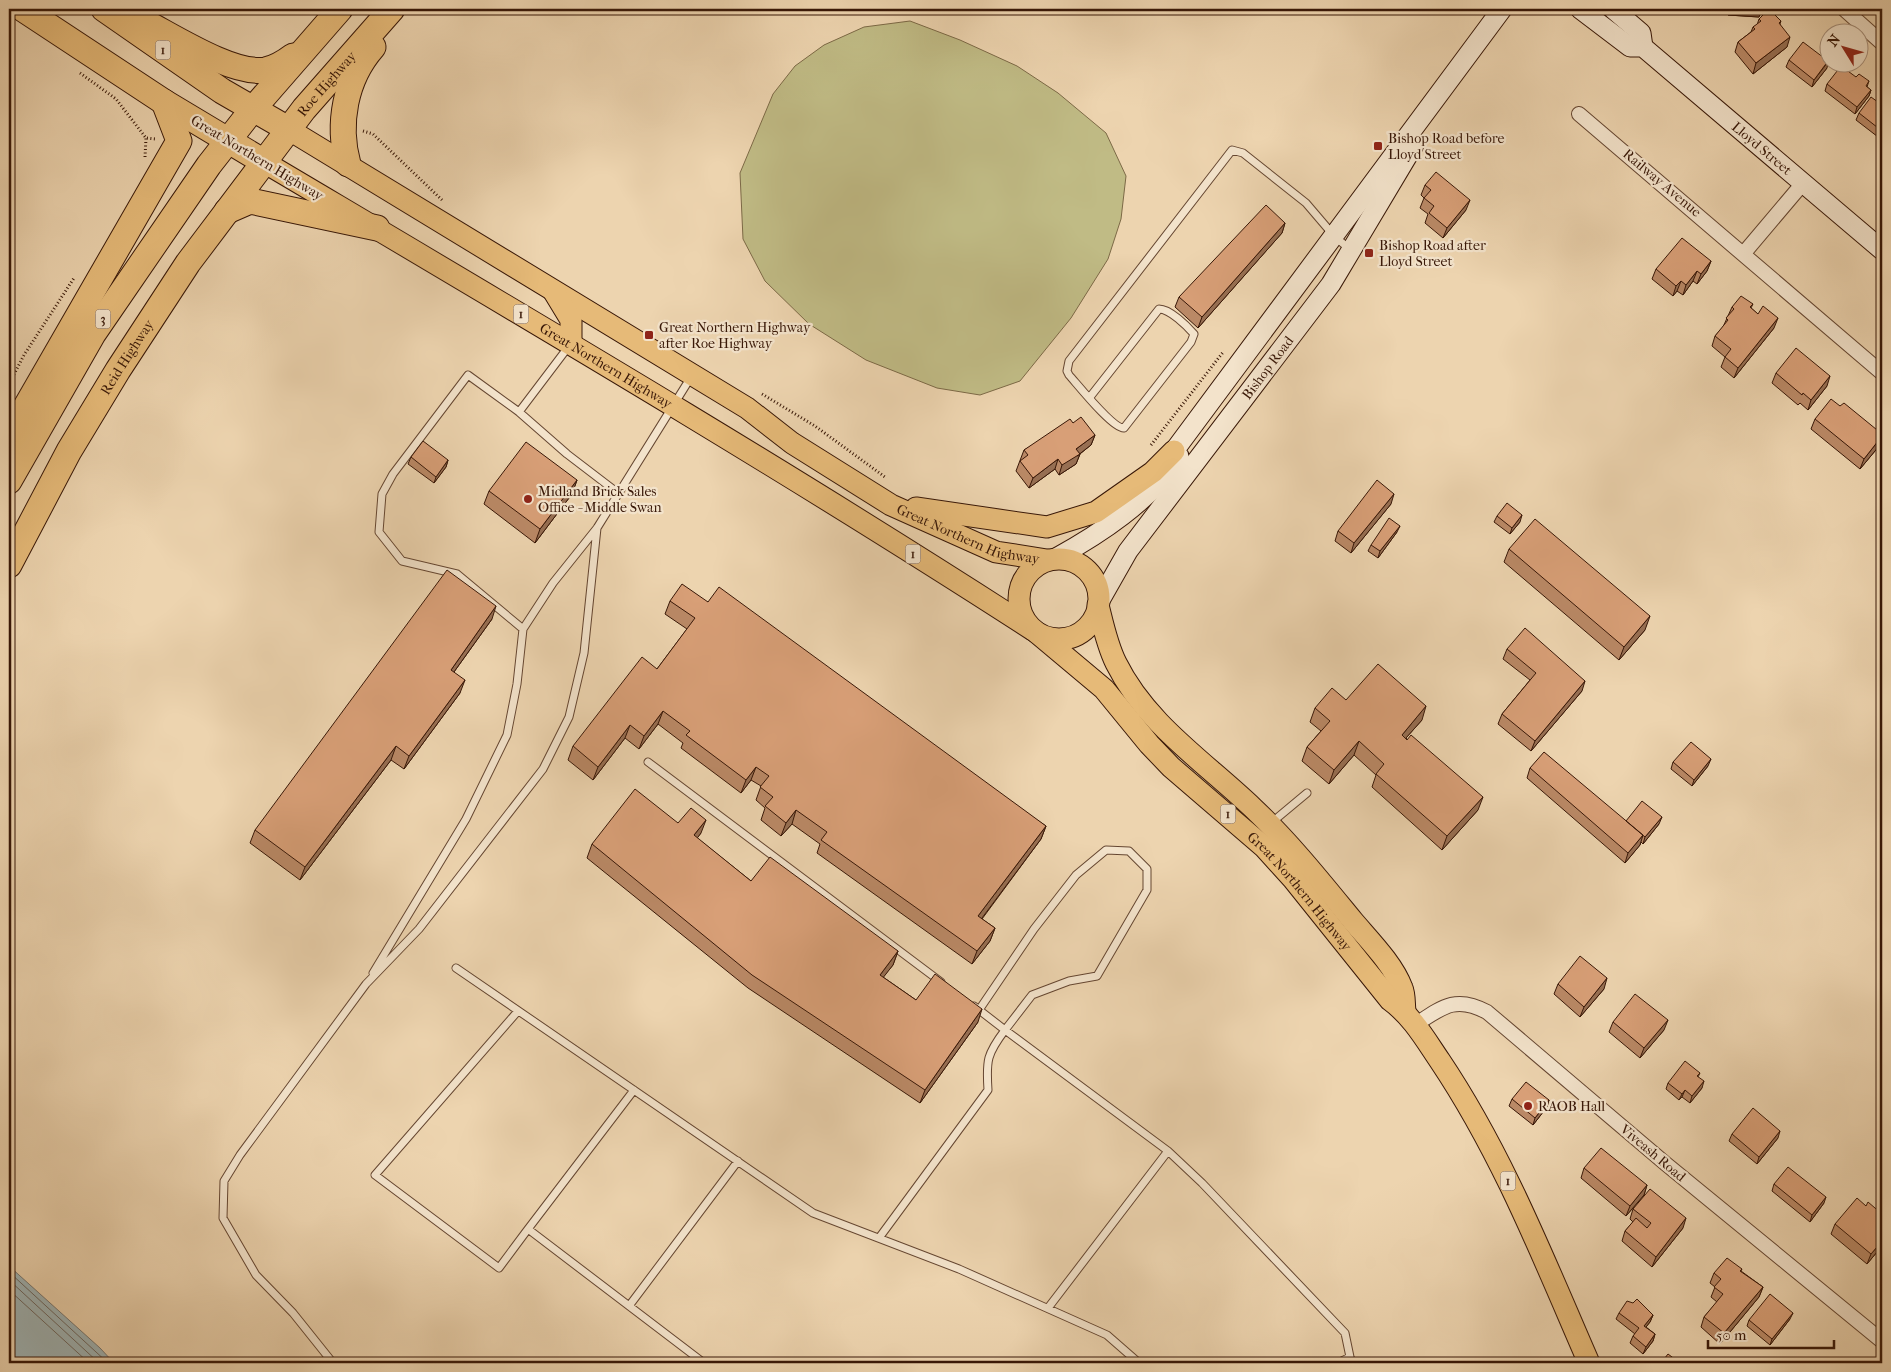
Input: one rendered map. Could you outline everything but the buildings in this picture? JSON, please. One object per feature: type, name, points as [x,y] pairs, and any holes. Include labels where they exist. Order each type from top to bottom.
[{"type":"highway","name":"Great Northern Highway","points":[[23,9],[164,102],[264,162]]},
{"type":"highway","name":"Great Northern Highway","points":[[104,9],[222,91],[288,129]]},
{"type":"highway","points":[[121,9],[228,65],[264,70],[283,64],[307,46]]},
{"type":"highway","name":"3","points":[[9,481],[93,334],[209,165],[252,110],[340,9]]},
{"type":"highway","name":"Roe Highway","points":[[264,162],[288,129],[392,9]]},
{"type":"highway","points":[[348,164],[343,146],[342,125],[345,106],[360,62],[409,9]]},
{"type":"highway","points":[[9,436],[179,141],[164,102]]},
{"type":"highway","name":"Reid Highway","points":[[9,565],[69,451],[118,370],[188,263],[264,162]]},
{"type":"highway","points":[[227,211],[250,202],[376,228]]},
{"type":"main road","name":"Great Northern Highway","points":[[288,129],[747,408],[792,443],[891,505],[996,552],[1051,559]]},
{"type":"main road","name":"Great Northern Highway","points":[[264,162],[571,343],[1035,631],[1104,689],[1149,744],[1172,766],[1262,831]]},
{"type":"main road","points":[[551,288],[562,302],[571,320],[571,343]]},
{"type":"main road","points":[[891,505],[1047,528],[1096,512],[1136,486],[1174,451]]},
{"type":"main road","name":"1","points":[[1051,559],[1073,561],[1088,570],[1097,585],[1099,604],[1092,622],[1086,628],[1070,637],[1053,639],[1035,631],[1022,616],[1018,599],[1019,591],[1032,568],[1051,559]]},
{"type":"main road","name":"Great Northern Highway","points":[[1099,604],[1106,639],[1116,663],[1131,690],[1262,831],[1292,879],[1390,1000],[1410,1018],[1466,1100],[1516,1195],[1589,1363]]},
{"type":"street","name":"Bishop Road","points":[[1051,559],[1106,528],[1147,498],[1179,461],[1179,456],[1174,451],[1335,237],[1502,9]]},
{"type":"street","name":"Lloyd Street","points":[[1580,9],[1630,47],[1643,48],[1804,182],[1882,250]]},
{"type":"street","name":"Lloyd Street","points":[[1613,9],[1641,33],[1643,48]]},
{"type":"street","points":[[1844,9],[1882,43]]},
{"type":"street","name":"Railway Avenue","points":[[1579,114],[1744,253],[1882,373]]},
{"type":"street","name":"Bishop Road","points":[[1099,604],[1128,551],[1319,301],[1352,250],[1418,137],[1418,132],[1414,127]]},
{"type":"street","points":[[1744,253],[1804,182]]},
{"type":"street","name":"Viveash Road","points":[[1410,1018],[1458,1003],[1472,1004],[1487,1012],[1666,1164],[1882,1341]]},
{"type":"lane","points":[[1090,398],[1159,309],[1168,312],[1194,334],[1191,342],[1124,428],[1117,427],[1090,398],[1069,375],[1066,366],[1232,150],[1243,153],[1306,203],[1335,237],[1352,250]]},
{"type":"lane","points":[[519,412],[571,343]]},
{"type":"lane","points":[[333,1363],[293,1313],[256,1275],[223,1218],[224,1181],[240,1155],[366,984],[466,819],[507,735],[517,684],[523,629],[553,583],[597,528],[692,374]]},
{"type":"lane","points":[[523,629],[457,574],[402,561],[379,532],[382,494],[393,474],[468,375],[519,412],[567,454],[618,493]]},
{"type":"lane","points":[[366,984],[419,929],[543,769],[569,717],[584,653],[597,528]]},
{"type":"lane","points":[[648,762],[948,987]]},
{"type":"lane","points":[[1262,831],[1307,793]]},
{"type":"lane","points":[[879,1238],[988,1090],[987,1070],[990,1049],[1032,995],[1068,982],[1097,976],[1147,890],[1147,869],[1129,851],[1106,850],[1076,875],[1034,929],[979,1010]]},
{"type":"lane","points":[[456,968],[813,1213],[959,1269],[1108,1335],[1139,1363]]},
{"type":"lane","points":[[963,998],[1168,1151],[1202,1183],[1345,1333],[1351,1360],[1338,1363]]},
{"type":"lane","points":[[518,1011],[375,1175],[499,1268],[634,1090]]},
{"type":"lane","points":[[1048,1308],[1168,1151]]},
{"type":"lane","points":[[629,1306],[738,1161]]},
{"type":"lane","points":[[528,1229],[704,1363]]},
{"type":"path","points":[[73,69],[116,99],[146,138]]},
{"type":"shaded area","points":[[910,21],[960,40],[1017,66],[1058,93],[1106,133],[1126,176],[1121,219],[1108,259],[1071,318],[1020,381],[980,395],[937,388],[866,360],[809,324],[765,281],[743,239],[740,173],[773,94],[795,66],[824,45],[864,27]]},
{"type":"water","points":[[9,1266],[100,1348],[114,1363],[9,1363]]},
{"type":"place","name":"Bishop Road before Lloyd Street","points":[[1378,146]]},
{"type":"place","name":"Bishop Road after Lloyd Street","points":[[1369,253]]},
{"type":"place","name":"Great Northern Highway after Roe Highway","points":[[649,335]]},
{"type":"place","name":"Midland Brick Sales Office - Middle Swan","points":[[528,499]]},
{"type":"place","name":"RAOB Hall","points":[[1528,1106]]}]
